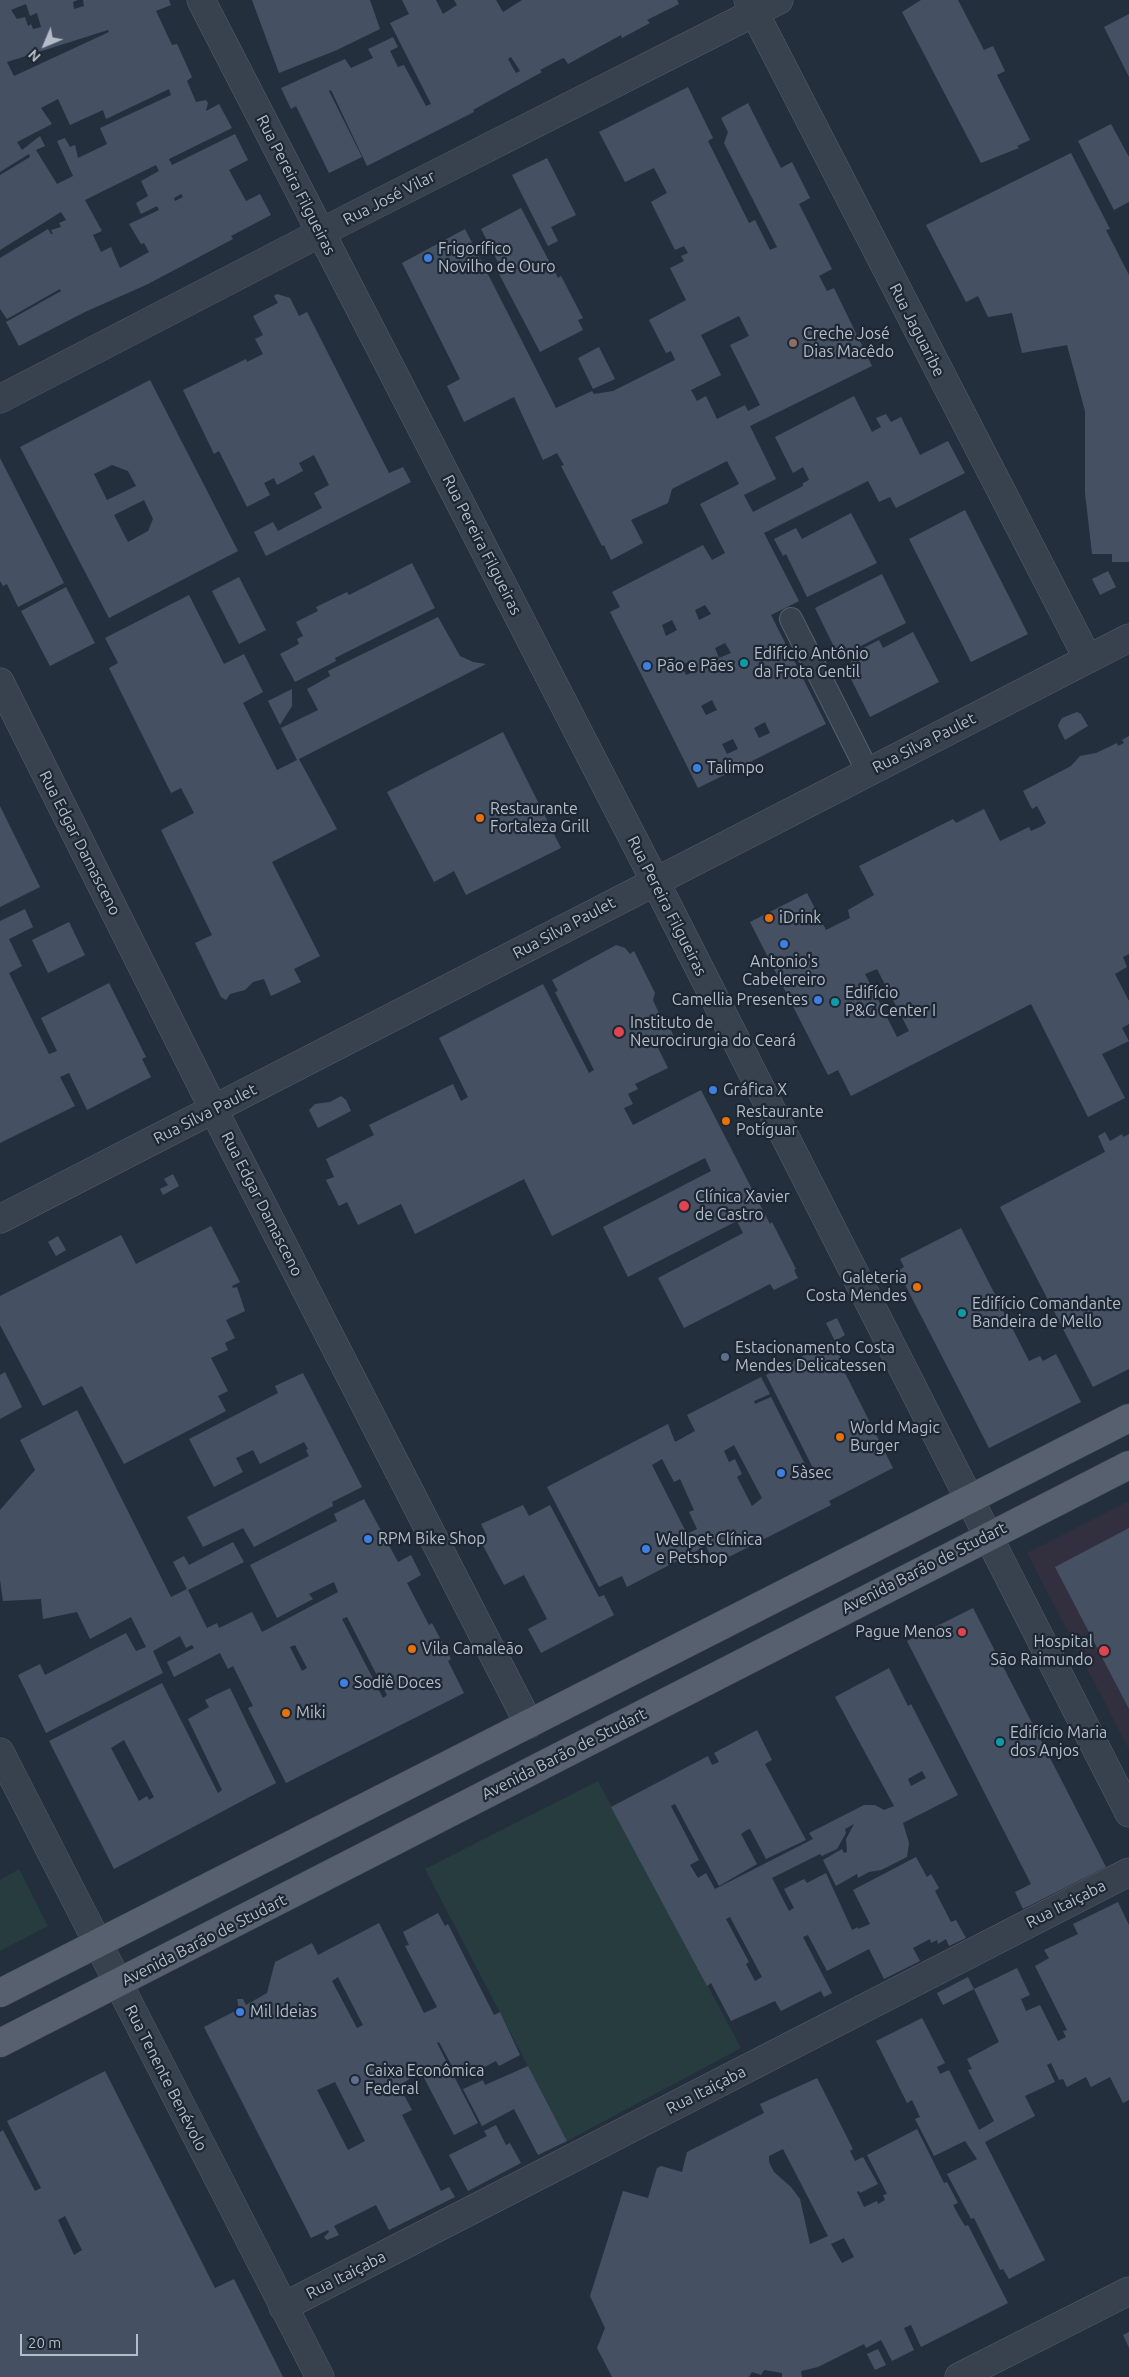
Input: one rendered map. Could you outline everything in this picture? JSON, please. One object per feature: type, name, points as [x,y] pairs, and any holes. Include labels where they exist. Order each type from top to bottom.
[{"type":"main road","points":[[0,1993],[98,1945],[1129,1418]]},
{"type":"main road","name":"Avenida Barão de Studart","points":[[0,2044],[1129,1465]]},
{"type":"street","name":"Rua Pereira Filgueiras","points":[[201,0],[655,881],[1129,1813]]},
{"type":"street","name":"Rua José Vilar","points":[[3,391],[320,233],[751,7],[779,0]]},
{"type":"street","name":"Rua Jaguaribe","points":[[751,7],[1088,659]]},
{"type":"street","name":"Rua Silva Paulet","points":[[0,1219],[1129,638]]},
{"type":"street","name":"Rua Edgar Damasceno","points":[[0,682],[214,1110],[529,1724]]},
{"type":"street","name":"Rua Tenente Benévolo","points":[[0,1752],[320,2377]]},
{"type":"street","name":"Rua Itaiçaba","points":[[283,2307],[1129,1872]]},
{"type":"street","points":[[959,2377],[1129,2291]]},
{"type":"lane","points":[[791,619],[868,772]]},
{"type":"shaded area","name":"Hospital São Raimundo","points":[[1129,1501],[1129,1749],[1027,1553]]},
{"type":"green space","points":[[598,1781],[741,2048],[567,2141],[425,1869]]},
{"type":"green space","points":[[19,1869],[48,1926],[0,1951],[0,1880]]},
{"type":"building","points":[[0,0],[78,0],[73,2],[74,9],[84,6],[83,0],[169,0],[171,5],[156,11],[172,45],[177,44],[192,77],[187,81],[196,102],[206,100],[208,103],[206,111],[219,104],[232,128],[169,159],[172,165],[235,134],[248,160],[229,170],[246,201],[260,194],[271,215],[231,236],[233,239],[148,284],[85,312],[19,346],[6,322],[61,291],[60,289],[7,319],[0,309],[0,258],[48,229],[53,234],[51,230],[61,227],[59,223],[66,220],[61,212],[0,250],[0,175],[30,157],[29,154],[0,172]],"holes":[[[26,4],[30,16],[37,13],[41,27],[33,29],[31,24],[28,26],[25,17],[17,19],[11,10]],[[108,30],[109,32],[14,76],[7,62]],[[169,89],[171,95],[100,128],[107,144],[78,158],[75,145],[70,147],[65,138],[57,141],[73,176],[57,184],[36,150],[45,146],[40,136],[22,150],[17,142],[52,124],[41,108],[58,99],[70,125],[103,110],[106,119]],[[156,165],[159,171],[141,181],[148,196],[136,203],[141,214],[157,206],[159,210],[129,224],[141,244],[144,243],[149,252],[120,268],[111,247],[101,252],[93,235],[102,231],[85,200]],[[181,194],[183,197],[175,201],[174,198]]]},
{"type":"building","points":[[252,0],[370,0],[380,29],[337,50],[279,73]]},
{"type":"building","points":[[402,0],[436,0],[443,14],[457,5],[454,0],[496,0],[503,12],[522,0],[677,0],[679,4],[647,20],[650,23],[622,38],[621,35],[568,64],[564,58],[561,59],[540,70],[542,72],[473,110],[474,112],[367,166],[331,90],[329,91],[362,157],[329,173],[296,106],[291,109],[281,88],[345,59],[351,68],[373,58],[368,49],[393,37],[398,47],[390,51],[398,67],[404,65],[426,106],[431,104],[390,23],[409,14]],"holes":[[[511,57],[520,71],[516,73],[508,59]]]},
{"type":"building","points":[[921,0],[958,0],[984,50],[993,46],[1005,71],[997,75],[1030,140],[1017,146],[1019,148],[981,163],[902,12]]},
{"type":"building","points":[[1129,14],[1129,77],[1104,27]]},
{"type":"building","points":[[688,87],[713,138],[708,141],[749,223],[755,220],[770,250],[777,247],[724,143],[728,132],[721,118],[748,103],[781,168],[792,162],[810,198],[799,204],[832,269],[819,276],[827,291],[834,288],[872,366],[750,426],[776,479],[744,495],[753,512],[803,486],[803,483],[809,480],[803,467],[793,473],[775,437],[854,396],[872,432],[881,427],[876,418],[886,414],[891,422],[901,417],[920,455],[948,441],[965,473],[896,508],[890,497],[879,502],[868,481],[764,533],[799,601],[771,615],[826,724],[698,788],[610,612],[620,607],[612,592],[703,545],[712,560],[725,553],[700,504],[739,484],[727,461],[672,489],[668,503],[631,520],[643,543],[611,560],[561,466],[564,465],[557,453],[543,460],[514,397],[464,422],[447,386],[460,379],[402,263],[465,229],[556,408],[592,391],[594,394],[613,391],[675,360],[671,351],[666,353],[649,320],[686,300],[670,268],[684,261],[681,256],[688,253],[684,246],[675,250],[651,202],[667,193],[654,168],[625,182],[599,132]],"holes":[[[739,316],[749,336],[730,345],[760,405],[748,411],[745,405],[717,419],[706,396],[697,401],[691,390],[721,375],[701,335]],[[705,605],[711,614],[699,620],[695,610]],[[672,620],[677,630],[666,636],[662,625]],[[725,643],[731,653],[719,658],[715,648]],[[693,660],[698,670],[686,675],[682,665]],[[712,700],[717,710],[706,715],[701,706]],[[765,722],[770,733],[759,738],[754,728]],[[733,739],[738,749],[727,754],[722,744]]]},
{"type":"building","points":[[1111,124],[1129,157],[1129,202],[1114,210],[1078,141]]},
{"type":"building","points":[[1071,153],[1110,229],[1106,230],[1129,275],[1129,562],[1112,562],[1112,554],[1092,554],[1085,493],[1085,411],[1067,345],[1022,353],[1012,313],[988,317],[978,296],[966,302],[926,225]]},
{"type":"building","points":[[547,158],[576,215],[551,227],[558,241],[548,246],[512,175]]},
{"type":"building","points":[[521,208],[558,278],[561,276],[583,318],[578,320],[583,330],[540,352],[498,272],[502,270],[481,229]]},
{"type":"building","points":[[277,294],[290,298],[299,316],[307,312],[389,473],[403,467],[411,482],[266,556],[254,532],[273,522],[278,531],[322,508],[314,493],[329,485],[314,455],[299,463],[303,471],[277,485],[274,478],[264,483],[270,495],[247,507],[219,451],[214,454],[183,390],[246,359],[247,362],[263,354],[255,339],[263,335],[253,316],[278,303],[274,296]]},
{"type":"building","points":[[599,347],[615,379],[593,389],[578,358]]},
{"type":"building","points":[[150,380],[238,551],[109,618],[20,447]],"holes":[[[112,465],[128,471],[136,486],[107,500],[94,474]],[[144,500],[153,519],[148,531],[128,542],[114,515]]]},
{"type":"building","points":[[0,458],[64,583],[18,607],[7,584],[3,586],[0,581]]},
{"type":"building","points":[[965,510],[1028,634],[971,662],[909,539]]},
{"type":"building","points":[[851,513],[877,563],[807,597],[786,554],[783,556],[774,539],[796,528],[802,539]]},
{"type":"building","points":[[412,563],[435,608],[335,658],[336,661],[295,682],[280,654],[299,644],[297,639],[303,636],[296,622],[318,611],[316,607],[347,592],[349,595]]},
{"type":"building","points":[[1108,571],[1116,587],[1100,595],[1092,579]]},
{"type":"building","points":[[882,574],[906,623],[839,657],[815,608]]},
{"type":"building","points":[[239,577],[266,630],[239,644],[212,591]]},
{"type":"building","points":[[66,587],[95,643],[50,666],[21,611]]},
{"type":"building","points":[[189,595],[224,664],[244,654],[263,692],[243,703],[277,770],[297,760],[281,728],[318,710],[307,689],[330,676],[328,671],[438,617],[460,656],[473,662],[486,664],[299,759],[337,829],[272,862],[320,956],[294,969],[301,982],[271,996],[264,979],[253,982],[245,990],[230,994],[226,1000],[221,997],[195,943],[212,935],[161,830],[194,813],[181,788],[171,793],[109,668],[118,663],[105,638]]},
{"type":"building","points":[[913,632],[939,682],[870,717],[845,667],[852,664],[848,656],[879,640],[883,648]]},
{"type":"building","points":[[292,689],[292,706],[280,725],[268,701]]},
{"type":"building","points":[[1077,712],[1081,714],[1088,726],[1065,740],[1058,726],[1059,723],[1062,718]]},
{"type":"building","points":[[503,732],[561,848],[466,895],[454,871],[434,882],[387,792]]},
{"type":"building","points":[[1129,736],[1129,954],[1123,957],[1127,967],[1115,974],[1129,1001],[1129,1024],[1122,1028],[1129,1041],[1102,1054],[1125,1098],[1088,1117],[1031,1004],[851,1096],[838,1070],[828,1075],[750,922],[807,893],[826,930],[850,918],[848,910],[874,895],[859,866],[953,819],[956,823],[984,809],[1000,841],[1029,827],[1031,831],[1042,826],[1046,823],[1037,806],[1032,809],[1023,791],[1071,766],[1080,756],[1096,753],[1117,743],[1118,746],[1124,743],[1122,740]],"holes":[[[877,969],[909,1031],[897,1037],[865,974]]]},
{"type":"building","points":[[0,806],[40,887],[0,907]]},
{"type":"building","points":[[25,909],[33,927],[9,939],[22,966],[9,973],[49,1054],[57,1051],[41,1018],[109,983],[146,1057],[142,1059],[151,1077],[87,1110],[69,1073],[60,1077],[75,1106],[0,1143],[0,921]]},
{"type":"building","points":[[69,922],[85,955],[48,973],[32,940]]},
{"type":"building","points":[[616,945],[625,948],[630,954],[634,951],[655,993],[653,1000],[662,1020],[666,1018],[674,1037],[657,1046],[668,1068],[635,1084],[638,1089],[628,1094],[633,1104],[624,1108],[633,1125],[701,1090],[770,1224],[772,1222],[796,1269],[794,1270],[798,1278],[774,1290],[770,1284],[684,1328],[658,1278],[743,1233],[737,1221],[628,1277],[603,1227],[711,1171],[705,1158],[552,1236],[524,1179],[415,1234],[401,1204],[358,1225],[347,1202],[339,1206],[326,1180],[334,1177],[326,1159],[374,1135],[369,1125],[453,1084],[461,1101],[468,1097],[439,1038],[543,984],[589,1073],[594,1070],[555,992],[558,991],[552,980]]},
{"type":"building","points":[[341,1096],[346,1100],[351,1111],[318,1128],[309,1110],[315,1104],[330,1102]]},
{"type":"building","points":[[1105,1132],[1110,1141],[1122,1134],[1123,1137],[1129,1134],[1129,1369],[1093,1387],[1000,1207],[1105,1152],[1098,1136]]},
{"type":"building","points":[[173,1174],[179,1186],[163,1195],[160,1189],[168,1185],[164,1179]]},
{"type":"building","points":[[211,1226],[240,1282],[232,1286],[233,1288],[237,1287],[245,1311],[226,1320],[235,1338],[225,1343],[228,1350],[211,1358],[228,1391],[218,1396],[226,1411],[124,1464],[82,1386],[43,1406],[0,1325],[0,1296],[121,1235],[136,1264]]},
{"type":"building","name":"Edifício Comandante Bandeira de Mello","points":[[961,1228],[1029,1361],[1040,1356],[1043,1361],[1056,1354],[1081,1402],[989,1448],[898,1271],[904,1267],[900,1259]]},
{"type":"building","points":[[58,1236],[66,1250],[56,1256],[48,1242]]},
{"type":"building","points":[[837,1318],[845,1335],[835,1341],[826,1323]]},
{"type":"building","points":[[832,1341],[845,1366],[842,1367],[893,1468],[829,1501],[831,1505],[715,1564],[706,1546],[627,1587],[622,1576],[599,1587],[547,1487],[668,1424],[675,1442],[695,1431],[687,1415],[761,1377],[770,1394],[754,1401],[755,1404],[771,1397],[810,1474],[815,1472],[766,1375]],"holes":[[[734,1445],[762,1498],[752,1506],[737,1477],[742,1474],[735,1459],[729,1462],[724,1451]],[[662,1459],[674,1482],[680,1479],[694,1510],[689,1512],[697,1529],[687,1534],[652,1465]]]},
{"type":"building","points":[[5,1372],[22,1407],[0,1419],[0,1375]]},
{"type":"building","points":[[303,1373],[362,1487],[332,1502],[333,1506],[254,1547],[243,1528],[203,1547],[187,1517],[309,1456],[304,1442],[260,1464],[253,1450],[236,1458],[243,1472],[214,1487],[189,1439],[278,1393],[275,1386]]},
{"type":"building","points":[[77,1410],[171,1597],[187,1589],[173,1562],[184,1556],[189,1565],[233,1542],[244,1562],[188,1590],[207,1628],[217,1623],[219,1628],[252,1612],[262,1632],[338,1592],[334,1582],[309,1594],[313,1599],[277,1618],[250,1565],[337,1521],[334,1514],[364,1499],[398,1562],[411,1555],[421,1575],[407,1583],[429,1625],[432,1623],[451,1659],[448,1661],[464,1693],[286,1783],[248,1708],[253,1706],[233,1666],[228,1669],[220,1653],[174,1677],[167,1662],[194,1648],[192,1645],[186,1648],[180,1636],[153,1651],[163,1673],[46,1733],[18,1675],[40,1664],[45,1675],[126,1633],[136,1651],[146,1647],[131,1617],[90,1639],[77,1612],[43,1619],[41,1599],[3,1601],[0,1580],[0,1510],[35,1470],[20,1440]],"holes":[[[347,1617],[387,1695],[383,1698],[342,1619]],[[295,1645],[307,1668],[302,1671],[290,1647]]]},
{"type":"building","points":[[523,1505],[529,1516],[550,1505],[599,1597],[604,1595],[614,1615],[541,1653],[528,1629],[547,1619],[524,1575],[504,1585],[480,1540],[487,1536],[481,1524]]},
{"type":"building","points":[[1129,1528],[1129,1709],[1055,1567]]},
{"type":"building","name":"Edifício Maria dos Anjos","points":[[973,1608],[1106,1867],[1023,1909],[1015,1892],[1031,1884],[907,1641]]},
{"type":"building","points":[[889,1668],[908,1706],[911,1704],[958,1795],[903,1823],[909,1843],[907,1857],[881,1870],[869,1872],[858,1878],[857,1874],[836,1886],[823,1860],[842,1849],[844,1853],[847,1852],[846,1839],[854,1824],[845,1829],[846,1833],[837,1849],[822,1856],[820,1854],[772,1878],[789,1911],[794,1908],[784,1889],[804,1879],[807,1883],[826,1873],[852,1930],[870,1924],[853,1890],[916,1857],[927,1877],[931,1874],[939,1888],[935,1891],[951,1922],[956,1920],[966,1938],[949,1946],[946,1939],[938,1944],[937,1940],[931,1943],[930,1939],[913,1948],[920,1961],[884,1979],[869,1949],[827,1971],[808,1935],[803,1937],[832,1993],[824,1997],[821,1991],[781,2011],[775,2001],[731,2021],[711,1983],[707,1986],[611,1807],[708,1756],[712,1765],[719,1762],[714,1753],[757,1730],[772,1760],[765,1764],[806,1840],[766,1859],[750,1829],[747,1830],[741,1834],[757,1864],[719,1886],[675,1804],[671,1806],[699,1860],[690,1865],[698,1878],[706,1873],[715,1889],[813,1839],[809,1833],[864,1805],[875,1805],[884,1810],[894,1806],[835,1697]],"holes":[[[922,1771],[926,1778],[911,1786],[908,1779]],[[730,1917],[762,1977],[755,1981],[746,1964],[749,1962],[726,1919]]]},
{"type":"building","points":[[162,1683],[218,1793],[222,1790],[188,1719],[209,1707],[205,1700],[230,1688],[276,1783],[114,1869],[49,1741]],"holes":[[[124,1740],[154,1797],[149,1800],[147,1796],[139,1801],[111,1748]]]},
{"type":"building","points":[[1118,1902],[1129,1925],[1129,2100],[1123,2103],[1110,2077],[1091,2087],[1086,2077],[1067,2087],[1063,2079],[1059,2080],[1051,2063],[1047,2065],[1055,2082],[1025,2096],[1035,2116],[985,2142],[1045,2260],[1009,2279],[1003,2269],[1000,2270],[974,2218],[971,2219],[947,2174],[977,2159],[965,2141],[934,2156],[915,2119],[920,2117],[912,2100],[907,2103],[876,2041],[922,2018],[945,2063],[937,2067],[940,2074],[949,2070],[979,2130],[994,2121],[968,2070],[972,2069],[967,2059],[999,2042],[974,1989],[1017,1968],[1030,1995],[1021,1999],[1026,2011],[1040,2005],[1058,2041],[1066,2037],[1063,2031],[1067,2030],[1035,1966],[1049,1958],[1044,1950],[1078,1934],[1073,1924]]},
{"type":"building","points":[[438,1913],[445,1926],[448,1924],[494,2015],[500,2012],[520,2055],[499,2066],[496,2061],[473,2073],[469,2063],[454,2070],[439,2042],[437,2043],[478,2123],[454,2135],[421,2072],[403,2083],[406,2091],[403,2093],[412,2110],[402,2115],[441,2191],[449,2187],[455,2197],[389,2230],[376,2205],[334,2226],[339,2235],[327,2240],[324,2237],[329,2232],[328,2230],[311,2238],[204,2027],[239,2009],[237,1999],[243,1999],[246,2005],[267,1993],[275,1962],[312,1943],[318,1955],[379,1923],[424,2013],[437,2007],[405,1946],[409,1945],[403,1932]],"holes":[[[338,1977],[363,2025],[357,2028],[332,1981]],[[335,2082],[365,2141],[348,2150],[317,2090]]]},
{"type":"building","points":[[968,1977],[974,1989],[943,2005],[937,1993]]},
{"type":"building","points":[[528,2066],[567,2141],[538,2155],[514,2109],[482,2126],[463,2089],[483,2080],[485,2085]]},
{"type":"building","points":[[105,2071],[215,2288],[234,2279],[283,2377],[0,2377],[0,2132],[3,2130],[35,2191],[41,2188],[7,2121]],"holes":[[[65,2216],[82,2250],[74,2255],[58,2220]]]},
{"type":"building","points":[[817,2078],[853,2149],[850,2151],[855,2161],[863,2157],[878,2184],[860,2193],[859,2191],[857,2192],[864,2207],[877,2201],[878,2204],[885,2200],[883,2195],[887,2194],[867,2155],[917,2129],[944,2183],[947,2182],[958,2203],[953,2205],[965,2226],[968,2225],[1008,2303],[921,2347],[911,2325],[904,2328],[914,2350],[892,2361],[881,2340],[866,2348],[864,2344],[818,2367],[801,2371],[802,2377],[782,2377],[782,2373],[764,2370],[761,2375],[752,2372],[749,2377],[612,2377],[597,2348],[605,2328],[590,2296],[623,2191],[648,2198],[657,2168],[661,2166],[682,2172],[687,2152],[764,2113],[760,2104]],"holes":[[[783,2149],[828,2236],[810,2244],[800,2199],[791,2187],[774,2172],[769,2162],[769,2156]],[[844,2238],[854,2257],[842,2263],[831,2244]]]},
{"type":"building","points":[[496,2125],[506,2145],[510,2143],[521,2163],[468,2191],[449,2155],[487,2136],[484,2131]]},
{"type":"building","points":[[1129,2332],[1129,2348],[1123,2335]]},
{"type":"building","points":[[878,2349],[886,2365],[875,2370],[867,2354]]},
{"type":"place","name":"Frigorífico Novilho de Ouro","points":[[428,258]]},
{"type":"place","name":"Creche José Dias Macêdo","points":[[793,343]]},
{"type":"place","name":"Edifício Antônio da Frota Gentil","points":[[744,663]]},
{"type":"place","name":"Pão e Pães","points":[[647,666]]},
{"type":"place","name":"Talimpo","points":[[697,768]]},
{"type":"place","name":"Restaurante Fortaleza Grill","points":[[480,818]]},
{"type":"place","name":"iDrink","points":[[769,918]]},
{"type":"place","name":"Antonio's Cabelereiro","points":[[784,944]]},
{"type":"place","name":"Camellia Presentes","points":[[818,1000]]},
{"type":"place","name":"Edifício P&G Center I","points":[[835,1002]]},
{"type":"place","name":"Instituto de Neurocirurgia do Ceará","points":[[619,1032]]},
{"type":"place","name":"Gráfica X","points":[[713,1090]]},
{"type":"place","name":"Restaurante Potíguar","points":[[726,1121]]},
{"type":"place","name":"Clínica Xavier de Castro","points":[[684,1206]]},
{"type":"place","name":"Galeteria Costa Mendes","points":[[917,1287]]},
{"type":"place","name":"Edifício Comandante Bandeira de Mello","points":[[962,1313]]},
{"type":"place","name":"Estacionamento Costa Mendes Delicatessen","points":[[725,1357]]},
{"type":"place","name":"World Magic Burger","points":[[840,1437]]},
{"type":"place","name":"5àsec","points":[[781,1473]]},
{"type":"place","name":"RPM Bike Shop","points":[[368,1539]]},
{"type":"place","name":"Wellpet Clínica e Petshop","points":[[646,1549]]},
{"type":"place","name":"Pague Menos","points":[[962,1632]]},
{"type":"place","name":"Vila Camaleão","points":[[412,1649]]},
{"type":"place","name":"Hospital São Raimundo","points":[[1104,1651]]},
{"type":"place","name":"Sodiê Doces","points":[[344,1683]]},
{"type":"place","name":"Miki","points":[[286,1713]]},
{"type":"place","name":"Edifício Maria dos Anjos","points":[[1000,1742]]},
{"type":"place","name":"Mil Ideias","points":[[240,2012]]},
{"type":"place","name":"Caixa Econômica Federal","points":[[355,2080]]}]
